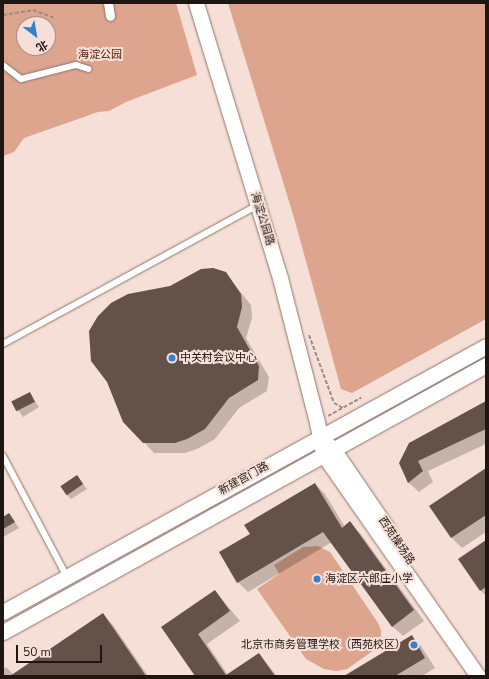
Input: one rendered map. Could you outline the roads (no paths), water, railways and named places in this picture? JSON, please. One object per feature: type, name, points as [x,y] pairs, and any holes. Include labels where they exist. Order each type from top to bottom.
[{"type":"street","points":[[108,3],[110,16]]},
{"type":"street","name":"海淀公园路","points":[[196,3],[280,278],[319,437],[328,452]]},
{"type":"street","name":"新建宫门路","points":[[3,612],[486,346]]},
{"type":"street","name":"新建宫门路","points":[[3,632],[486,365]]},
{"type":"street","name":"西苑操场路","points":[[328,452],[486,672]]},
{"type":"street","name":"西苑操场路","points":[[328,452],[478,676]]},
{"type":"lane","points":[[3,65],[22,79],[76,64],[88,69]]},
{"type":"lane","points":[[3,344],[258,205]]},
{"type":"lane","points":[[3,456],[67,577]]},
{"type":"place","name":"中关村会议中心","points":[[172,358]]},
{"type":"place","name":"海淀区六郎庄小学","points":[[317,579]]},
{"type":"place","name":"北京市商务管理学校（西苑校区）","points":[[414,645]]},
{"type":"park label","name":"海淀公园","points":[[100,55]]}]
